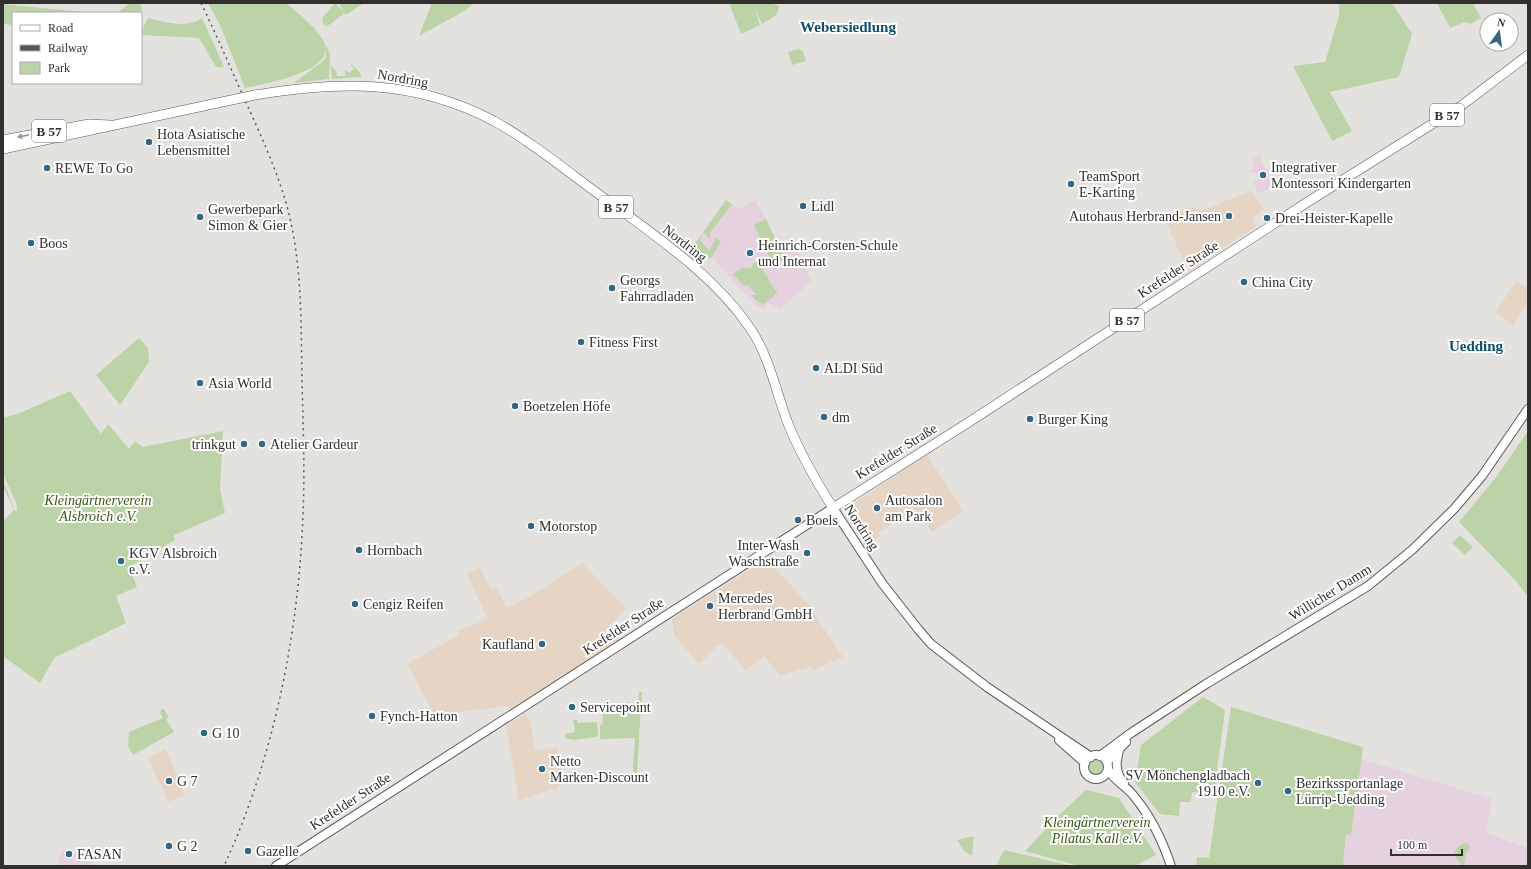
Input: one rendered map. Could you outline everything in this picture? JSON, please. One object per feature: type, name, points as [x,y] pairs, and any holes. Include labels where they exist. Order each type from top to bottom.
[{"type":"main road","name":"Krefelder Straße","points":[[276,866],[966,424],[1316,197],[1456,109],[1528,55]]},
{"type":"main road","name":"Nordring","points":[[3,149],[255,95],[329,85],[361,85],[416,92],[445,100],[494,122],[562,168],[687,261],[732,304],[761,346],[800,453],[811,473],[882,583],[918,630],[959,666],[1048,729],[1060,735],[1088,760]]},
{"type":"main road","name":"Nordring","points":[[3,140],[89,124],[111,125]]},
{"type":"main road","name":"Willicher Damm","points":[[1105,762],[1131,733],[1263,648],[1368,586],[1412,550],[1454,509],[1482,476],[1528,409]]},
{"type":"main road","name":"Willicher Damm","points":[[1105,762],[1146,724]]},
{"type":"main road","points":[[1120,747],[1116,762],[1117,770],[1120,777],[1143,808],[1171,866]]},
{"type":"main road","points":[[1103,776],[1096,778],[1089,776],[1085,770],[1088,760],[1105,762]]},
{"type":"main road","points":[[1105,762],[1112,776],[1132,793]]},
{"type":"main road","points":[[1103,776],[1105,762]]},
{"type":"main road","points":[[1103,776],[1124,792],[1151,823]]},
{"type":"shaded area","name":"Integrativer Montessori Kindergarten","points":[[1260,156],[1265,168],[1267,168],[1274,187],[1258,193],[1253,182],[1258,179],[1256,173],[1250,173],[1249,170],[1255,168],[1252,159]]},
{"type":"shaded area","points":[[1251,191],[1264,209],[1252,218],[1257,227],[1222,248],[1188,272],[1164,216],[1190,207],[1203,210]]},
{"type":"shaded area","name":"Heinrich-Corsten-Schule und Internat","points":[[726,200],[739,209],[755,200],[767,220],[780,248],[794,242],[812,281],[780,309],[769,303],[766,303],[765,308],[756,306],[712,257],[710,259],[693,247]]},
{"type":"shaded area","points":[[1516,281],[1528,288],[1528,302],[1513,326],[1496,312]]},
{"type":"shaded area","points":[[927,454],[963,511],[932,532],[916,509],[879,532],[880,536],[867,544],[850,519],[848,514],[849,509],[853,504]]},
{"type":"shaded area","points":[[767,559],[808,604],[843,657],[813,670],[810,667],[780,676],[764,656],[746,671],[723,644],[716,647],[699,664],[674,636],[672,619]]},
{"type":"shaded area","points":[[582,563],[627,609],[609,625],[619,640],[509,709],[507,706],[428,716],[426,711],[431,708],[407,664],[459,635],[457,631],[488,619],[466,573],[480,567],[491,590],[497,587],[506,608],[524,600]]},
{"type":"shaded area","points":[[525,714],[530,721],[535,751],[557,747],[562,773],[558,788],[519,800],[506,726]]},
{"type":"shaded area","name":"G 7","points":[[166,749],[185,795],[168,802],[148,758]]},
{"type":"shaded area","points":[[1361,759],[1492,799],[1486,833],[1528,848],[1527,866],[1343,866],[1346,834],[1351,835]]},
{"type":"shaded area","name":"FASAN","points":[[64,849],[88,859],[95,866],[62,866],[57,860]]},
{"type":"green space","points":[[130,3],[139,3],[142,8],[140,12],[118,12]]},
{"type":"green space","points":[[208,3],[286,3],[308,22],[323,39],[325,45],[325,55],[318,63],[308,70],[294,76],[245,88],[220,25]]},
{"type":"green space","points":[[335,3],[343,11],[339,3],[364,3],[346,15],[345,13],[326,27],[322,22],[323,17]]},
{"type":"green space","points":[[432,3],[474,3],[464,11],[419,36]]},
{"type":"green space","points":[[729,3],[769,3],[780,6],[776,15],[762,24],[755,9],[760,25],[741,34]]},
{"type":"green space","points":[[1339,3],[1392,3],[1412,34],[1399,77],[1330,92],[1352,131],[1332,141],[1293,66],[1325,62],[1339,16]]},
{"type":"green space","points":[[1437,3],[1473,3],[1479,14],[1479,19],[1470,24],[1465,22],[1450,28]]},
{"type":"green space","points":[[3,4],[82,12],[12,12],[12,25],[3,24]]},
{"type":"green space","points":[[148,18],[168,23],[183,24],[202,18],[224,67],[216,67],[199,38],[142,35],[142,29]]},
{"type":"green space","points":[[326,45],[330,54],[329,79],[294,83],[321,63],[326,57]]},
{"type":"green space","points":[[798,49],[803,51],[806,61],[792,65],[788,52]]},
{"type":"green space","points":[[349,61],[361,74],[361,77],[332,79],[331,65],[336,71],[337,76],[345,76],[345,70],[349,73],[354,69]]},
{"type":"green space","points":[[726,200],[732,205],[710,232],[710,238],[706,235],[707,233],[703,233]]},
{"type":"green space","points":[[766,219],[784,259],[774,266],[754,225]]},
{"type":"green space","points":[[701,235],[700,240],[709,251],[716,238],[721,242],[710,259],[693,247]]},
{"type":"green space","points":[[758,262],[778,295],[776,294],[763,304],[751,295],[757,295],[749,286],[743,285],[733,274],[742,268],[751,268],[753,263]]},
{"type":"green space","points":[[139,338],[148,348],[149,362],[120,405],[96,375]]},
{"type":"green space","name":"Kleingärtnerverein Alsbroich e.V.","points":[[70,391],[101,434],[108,424],[129,449],[135,441],[143,447],[223,431],[220,489],[225,513],[174,535],[175,540],[129,567],[137,587],[116,596],[126,623],[54,658],[40,683],[3,656],[3,522],[14,510],[3,486],[3,480],[15,511],[17,511],[17,505],[3,474],[3,418],[20,413]]},
{"type":"green space","points":[[1528,431],[1528,597],[1516,581],[1459,522],[1497,476]]},
{"type":"green space","points":[[1460,535],[1473,547],[1465,555],[1452,543]]},
{"type":"green space","points":[[639,692],[642,692],[636,786],[633,767],[635,738],[600,739],[600,726],[603,723],[602,712],[638,711]]},
{"type":"green space","points":[[1203,697],[1225,710],[1214,794],[1192,792],[1191,802],[1180,802],[1179,816],[1160,814],[1135,782],[1141,745]]},
{"type":"green space","name":"Bezirkssportanlage Lürrip-Uedding","points":[[1231,707],[1363,747],[1351,835],[1346,834],[1343,866],[1196,866],[1197,857],[1209,858]]},
{"type":"green space","points":[[164,709],[169,717],[166,719],[174,732],[133,755],[128,746],[129,732],[163,718],[160,712]]},
{"type":"green space","points":[[573,720],[577,720],[577,723],[597,722],[598,735],[596,737],[573,740],[566,738],[565,734],[575,732]]},
{"type":"green space","points":[[1096,759],[1102,761],[1104,767],[1102,773],[1096,775],[1090,773],[1088,767],[1090,761]]},
{"type":"green space","name":"Kleingärtnerverein Pilatus Kall e.V.","points":[[1086,790],[1119,798],[1156,855],[1135,866],[1079,866],[1025,851],[1059,815]]},
{"type":"green space","points":[[973,836],[972,856],[964,851],[957,840]]},
{"type":"green space","points":[[1466,843],[1470,846],[1470,848],[1466,853],[1464,866],[1462,866],[1453,854],[1460,845]]},
{"type":"green space","points":[[1004,850],[1072,866],[996,866]]},
{"type":"railway","points":[[201,3],[261,136],[282,190],[290,218],[297,258],[301,319],[304,497],[301,559],[296,604],[281,694],[270,738],[242,825],[224,866]]},
{"type":"place","name":"Hota Asiatische Lebensmittel","points":[[149,142]]},
{"type":"place","name":"REWE To Go","points":[[47,168]]},
{"type":"place","name":"Integrativer Montessori Kindergarten","points":[[1263,175]]},
{"type":"place","name":"TeamSport E-Karting","points":[[1071,184]]},
{"type":"place","name":"Lidl","points":[[803,206]]},
{"type":"place","name":"Autohaus Herbrand-Jansen","points":[[1229,216]]},
{"type":"place","name":"Gewerbepark Simon & Gier","points":[[200,217]]},
{"type":"place","name":"Drei-Heister-Kapelle","points":[[1267,218]]},
{"type":"place","name":"Boos","points":[[31,243]]},
{"type":"place","name":"Heinrich-Corsten-Schule und Internat","points":[[750,253]]},
{"type":"place","name":"China City","points":[[1244,282]]},
{"type":"place","name":"Georgs Fahrradladen","points":[[612,288]]},
{"type":"place","name":"Fitness First","points":[[581,342]]},
{"type":"place","name":"ALDI Süd","points":[[816,368]]},
{"type":"place","name":"Asia World","points":[[200,383]]},
{"type":"place","name":"Boetzelen Höfe","points":[[515,406]]},
{"type":"place","name":"dm","points":[[824,417]]},
{"type":"place","name":"Burger King","points":[[1030,419]]},
{"type":"place","name":"trinkgut","points":[[244,444]]},
{"type":"place","name":"Atelier Gardeur","points":[[262,444]]},
{"type":"place","name":"Autosalon am Park","points":[[877,508]]},
{"type":"place","name":"Boels","points":[[798,520]]},
{"type":"place","name":"Motorstop","points":[[531,526]]},
{"type":"place","name":"Hornbach","points":[[359,550]]},
{"type":"place","name":"Inter-Wash Waschstraße","points":[[807,553]]},
{"type":"place","name":"KGV Alsbroich e.V.","points":[[121,561]]},
{"type":"place","name":"Cengiz Reifen","points":[[355,604]]},
{"type":"place","name":"Mercedes Herbrand GmbH","points":[[710,606]]},
{"type":"place","name":"Kaufland","points":[[542,644]]},
{"type":"place","name":"Servicepoint","points":[[572,707]]},
{"type":"place","name":"Fynch-Hatton","points":[[372,716]]},
{"type":"place","name":"G 10","points":[[204,733]]},
{"type":"place","name":"Netto Marken-Discount","points":[[542,769]]},
{"type":"place","name":"G 7","points":[[169,781]]},
{"type":"place","name":"SV Mönchengladbach 1910 e.V.","points":[[1258,783]]},
{"type":"place","name":"Bezirkssportanlage Lürrip-Uedding","points":[[1288,791]]},
{"type":"place","name":"G 2","points":[[169,846]]},
{"type":"place","name":"Gazelle","points":[[248,851]]},
{"type":"place","name":"FASAN","points":[[69,854]]},
{"type":"district","name":"Webersiedlung","points":[[848,27]]},
{"type":"district","name":"Uedding","points":[[1476,346]]}]
